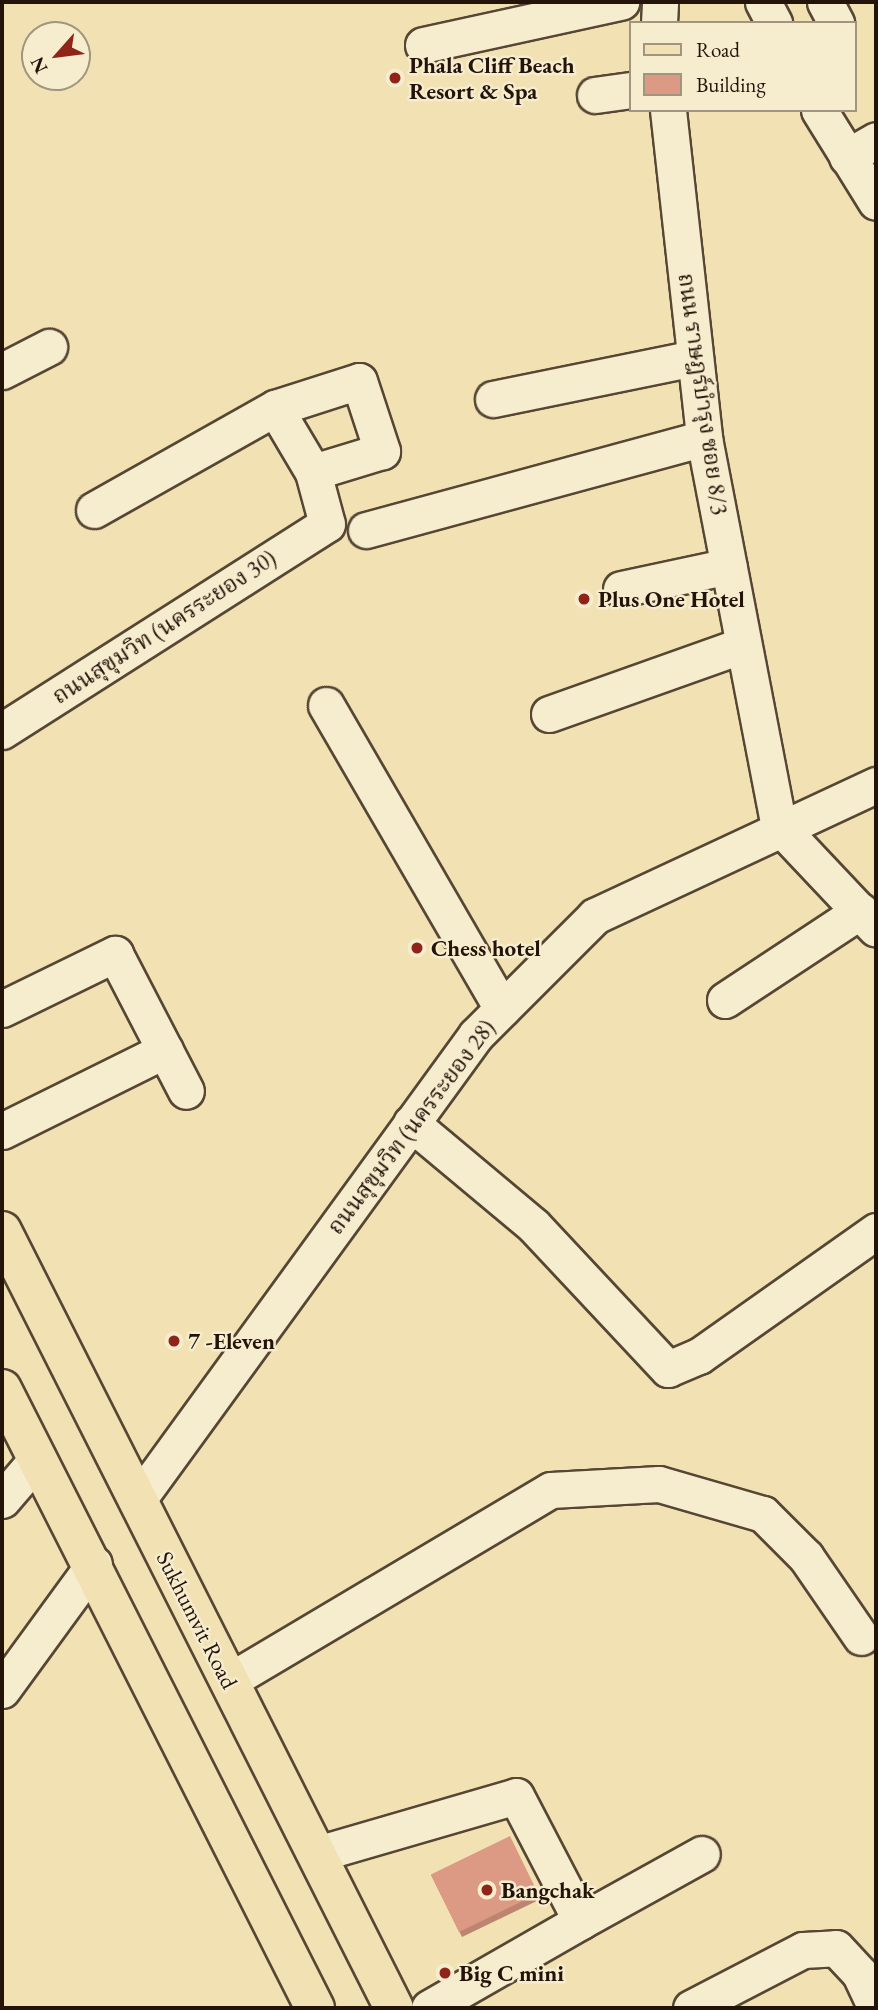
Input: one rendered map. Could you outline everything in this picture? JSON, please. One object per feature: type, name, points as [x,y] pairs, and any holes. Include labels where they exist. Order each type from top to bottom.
[{"type":"main road","name":"Sukhumvit Road","points":[[2,1231],[394,2008]]},
{"type":"main road","points":[[2,1389],[94,1564],[315,2008]]},
{"type":"street","points":[[423,45],[621,2]]},
{"type":"street","points":[[659,21],[660,2]]},
{"type":"street","points":[[763,2],[773,21]]},
{"type":"street","points":[[825,2],[835,21]]},
{"type":"street","points":[[595,95],[630,90]]},
{"type":"street","name":"ถนน ราษฎร์บำรุง ซอย 8/3","points":[[668,112],[704,438],[729,566],[740,646],[779,826]]},
{"type":"street","points":[[821,112],[862,148],[876,202]]},
{"type":"street","points":[[2,371],[49,347]]},
{"type":"street","points":[[493,399],[695,358]]},
{"type":"street","points":[[94,510],[275,408],[359,381],[382,451],[313,472],[275,408]]},
{"type":"street","points":[[366,530],[704,438]]},
{"type":"street","name":"ถนนสุขุมวิท (นครระยอง 30)","points":[[2,731],[327,524],[313,472]]},
{"type":"street","points":[[621,589],[729,566]]},
{"type":"street","points":[[549,714],[740,646]]},
{"type":"street","points":[[326,705],[502,1009]]},
{"type":"street","name":"ถนนสุขุมวิท (นครระยอง 28)","points":[[137,1501],[411,1122],[502,1009],[596,916],[779,826],[876,786]]},
{"type":"street","points":[[726,1000],[868,920],[779,826]]},
{"type":"street","points":[[2,1009],[115,954],[186,1091]]},
{"type":"street","points":[[2,1130],[164,1050]]},
{"type":"street","points":[[411,1122],[534,1226],[668,1368],[699,1356],[876,1231]]},
{"type":"street","points":[[2,1500],[38,1458]]},
{"type":"street","points":[[229,1681],[551,1490],[659,1483],[764,1514],[806,1557],[861,1637]]},
{"type":"street","points":[[2,1690],[94,1564]]},
{"type":"street","points":[[317,1854],[516,1797],[581,1921]]},
{"type":"street","points":[[429,2008],[702,1854]]},
{"type":"street","points":[[691,2008],[803,1950],[836,1948],[860,1974],[876,2008]]},
{"type":"building","name":"Bangchak","points":[[510,1836],[538,1894],[459,1932],[431,1875]]},
{"type":"place","name":"Phala Cliff Beach Resort & Spa","points":[[395,78]]},
{"type":"place","name":"Plus One Hotel","points":[[584,599]]},
{"type":"place","name":"Chess hotel","points":[[417,948]]},
{"type":"place","name":"7 -Eleven","points":[[174,1341]]},
{"type":"place","name":"Bangchak","points":[[487,1890]]},
{"type":"place","name":"Big C mini","points":[[445,1973]]}]
